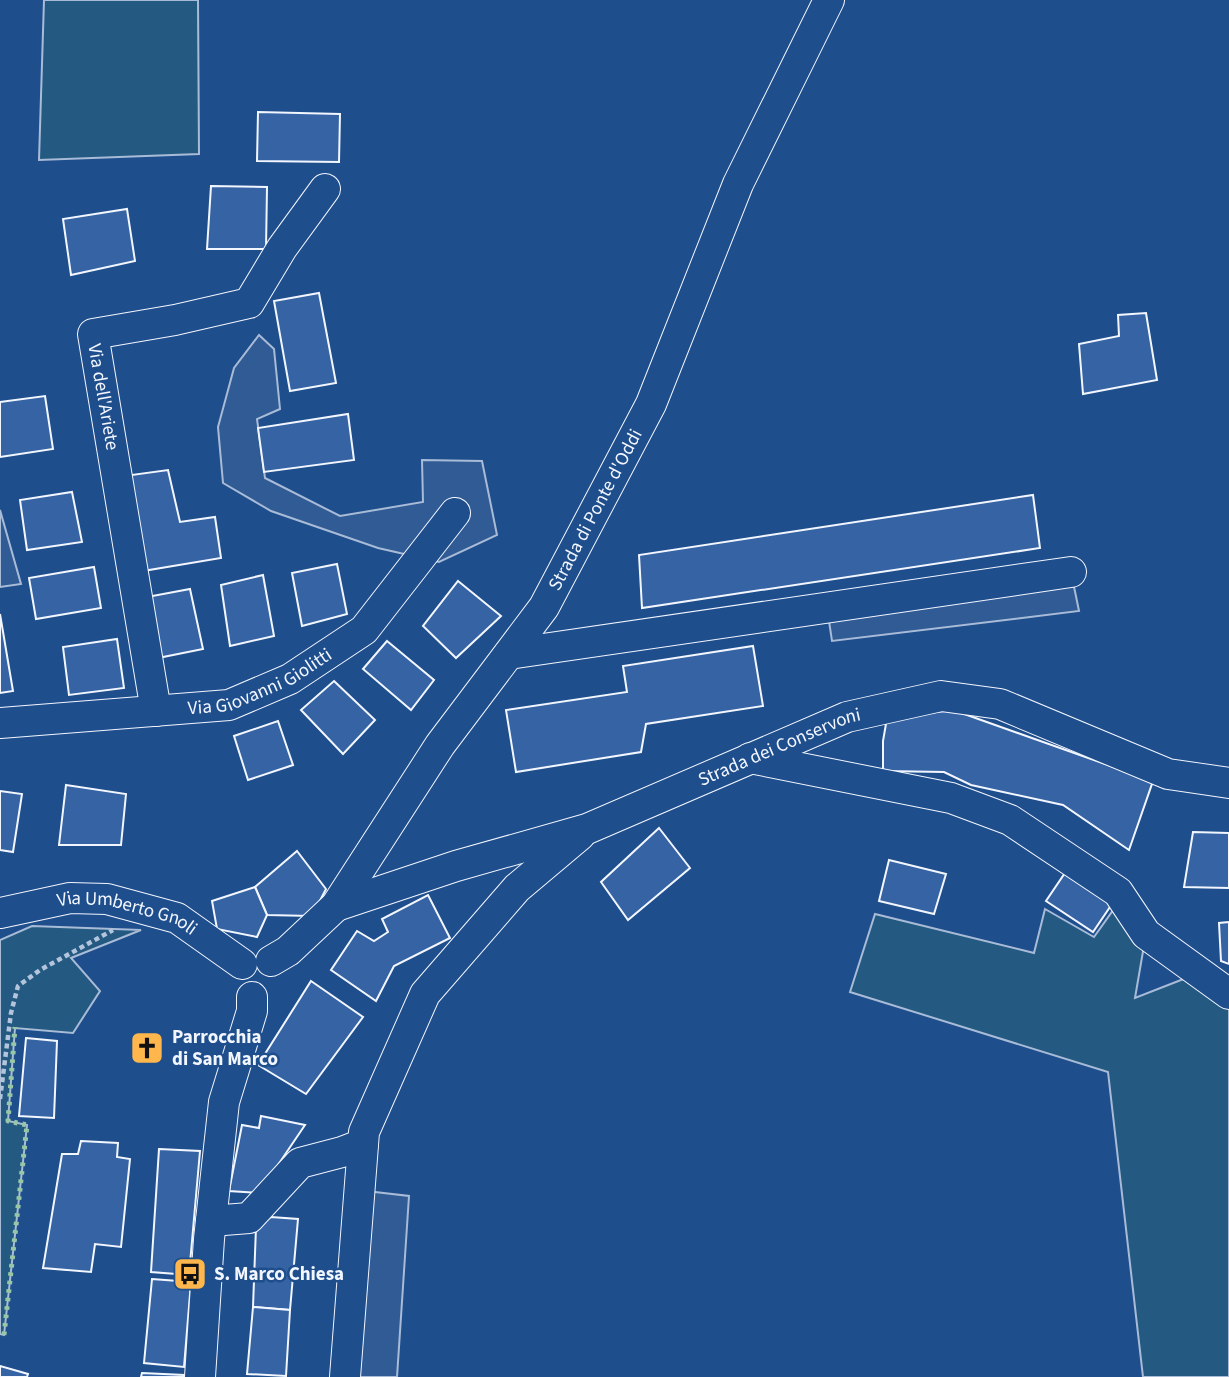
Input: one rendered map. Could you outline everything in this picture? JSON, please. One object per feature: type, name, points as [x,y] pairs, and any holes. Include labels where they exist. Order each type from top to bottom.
[{"type":"street","name":"Strada di Ponte d'Oddi","points":[[256,963],[288,951],[336,906],[440,745],[544,607],[651,404],[737,184],[829,0]]},
{"type":"street","name":"Via dell'Ariete","points":[[156,711],[93,334],[175,320],[250,303],[282,248],[325,189]]},
{"type":"street","name":"Via Giovanni Giolitti","points":[[0,723],[229,705],[290,679],[364,630],[455,513]]},
{"type":"street","points":[[509,654],[1071,572]]},
{"type":"street","name":"Strada dei Conservoni","points":[[336,906],[456,866],[587,829],[847,717],[941,696],[1000,704],[1168,774],[1229,783]]},
{"type":"street","points":[[750,758],[951,798],[1010,820],[1118,892],[1146,934],[1229,994]]},
{"type":"street","points":[[345,1377],[364,1132],[425,993],[517,888],[587,829]]},
{"type":"street","name":"Via Umberto Gnoli","points":[[0,913],[70,898],[107,899],[177,918],[256,963]]},
{"type":"street","points":[[200,1377],[211,1221],[224,1102],[252,1011],[251,997],[267,995],[277,983],[276,968],[256,963]]},
{"type":"street","points":[[211,1221],[249,1218],[300,1163],[363,1144]]},
{"type":"path","points":[[0,1099],[18,986],[40,970],[116,928],[141,908]]},
{"type":"path","points":[[0,1045],[8,1046]]},
{"type":"shaded area","points":[[44,0],[198,0],[199,154],[39,160]]},
{"type":"shaded area","points":[[259,335],[274,349],[280,409],[257,419],[265,478],[340,516],[423,502],[422,460],[482,461],[497,535],[439,562],[378,548],[271,511],[223,483],[218,427],[234,368]]},
{"type":"shaded area","points":[[0,510],[21,584],[0,587]]},
{"type":"shaded area","points":[[1071,572],[1079,611],[832,641],[827,608]]},
{"type":"shaded area","points":[[1045,909],[1094,937],[1114,909],[1146,934],[1135,998],[1199,973],[1229,994],[1229,1377],[1143,1377],[1108,1072],[850,992],[875,914],[1034,953]]},
{"type":"shaded area","points":[[32,926],[141,930],[71,958],[100,991],[73,1033],[15,1028],[8,1121],[27,1125],[4,1335],[0,1334],[0,940]]},
{"type":"shaded area","points":[[349,1189],[409,1196],[397,1377],[333,1377]]},
{"type":"building","points":[[258,112],[340,114],[339,162],[257,161]]},
{"type":"building","points":[[211,186],[267,187],[266,249],[207,249]]},
{"type":"building","points":[[127,209],[135,261],[71,275],[63,219]]},
{"type":"building","points":[[319,293],[336,383],[290,391],[274,301]]},
{"type":"building","points":[[1146,313],[1157,380],[1083,394],[1079,344],[1119,336],[1118,315]]},
{"type":"building","points":[[45,396],[53,449],[0,457],[0,402]]},
{"type":"building","points":[[348,414],[354,460],[264,472],[258,428]]},
{"type":"building","points":[[168,470],[180,522],[215,517],[221,558],[137,572],[124,476]]},
{"type":"building","points":[[72,492],[82,542],[27,550],[20,500]]},
{"type":"building","points":[[1033,495],[1040,548],[642,608],[639,555]]},
{"type":"building","points":[[337,564],[347,614],[302,626],[292,573]]},
{"type":"building","points":[[94,567],[101,608],[36,619],[29,578]]},
{"type":"building","points":[[263,575],[274,636],[230,646],[221,585]]},
{"type":"building","points":[[458,581],[501,616],[456,658],[423,626]]},
{"type":"building","points":[[190,589],[203,649],[158,658],[147,597]]},
{"type":"building","points":[[0,614],[13,691],[0,693]]},
{"type":"building","points":[[117,639],[124,688],[69,695],[63,647]]},
{"type":"building","points":[[387,641],[434,680],[411,710],[363,669]]},
{"type":"building","points":[[753,646],[763,706],[646,724],[641,752],[516,772],[506,710],[627,692],[623,666]]},
{"type":"building","points":[[334,681],[375,720],[343,754],[301,710]]},
{"type":"building","points":[[953,710],[1153,781],[1129,850],[1063,805],[971,785],[944,772],[883,771],[883,741],[887,718]]},
{"type":"building","points":[[278,721],[293,765],[248,780],[234,736]]},
{"type":"building","points":[[66,785],[126,794],[121,845],[59,845]]},
{"type":"building","points":[[0,791],[22,794],[13,852],[0,850]]},
{"type":"building","points":[[659,828],[690,868],[628,920],[601,882]]},
{"type":"building","points":[[1193,832],[1229,833],[1229,888],[1184,887]]},
{"type":"building","points":[[297,851],[326,889],[312,916],[267,915],[255,887]]},
{"type":"building","points":[[889,860],[946,874],[934,914],[879,901]]},
{"type":"building","points":[[1069,867],[1114,901],[1093,932],[1046,901]]},
{"type":"building","points":[[255,887],[267,915],[257,937],[217,929],[212,901]]},
{"type":"building","points":[[428,895],[450,938],[394,966],[376,1001],[331,970],[357,931],[374,941],[388,932],[382,919]]},
{"type":"building","points":[[1229,922],[1229,964],[1221,961],[1219,923]]},
{"type":"building","points":[[311,981],[363,1017],[306,1094],[258,1065]]},
{"type":"building","points":[[26,1038],[57,1041],[54,1118],[19,1116]]},
{"type":"building","points":[[261,1116],[305,1125],[259,1193],[229,1191],[242,1125],[259,1128]]},
{"type":"building","points":[[81,1141],[118,1143],[117,1157],[130,1159],[121,1247],[95,1244],[91,1272],[43,1268],[62,1154],[78,1154]]},
{"type":"building","points":[[159,1149],[200,1151],[189,1275],[151,1272]]},
{"type":"building","points":[[271,1217],[298,1219],[290,1310],[253,1307],[256,1227]]},
{"type":"building","points":[[152,1279],[191,1282],[184,1367],[144,1363]]},
{"type":"building","points":[[253,1307],[290,1310],[286,1376],[247,1374]]},
{"type":"building","points":[[0,1366],[28,1374],[27,1377],[0,1377]]},
{"type":"building","points":[[142,1373],[184,1375],[184,1377],[141,1377]]},
{"type":"hedge","points":[[4,1335],[27,1125],[8,1121],[15,1027]]},
{"type":"place","name":"Parrocchia di San Marco","points":[[147,1048]]},
{"type":"place","name":"S. Marco Chiesa","points":[[190,1274]]}]
